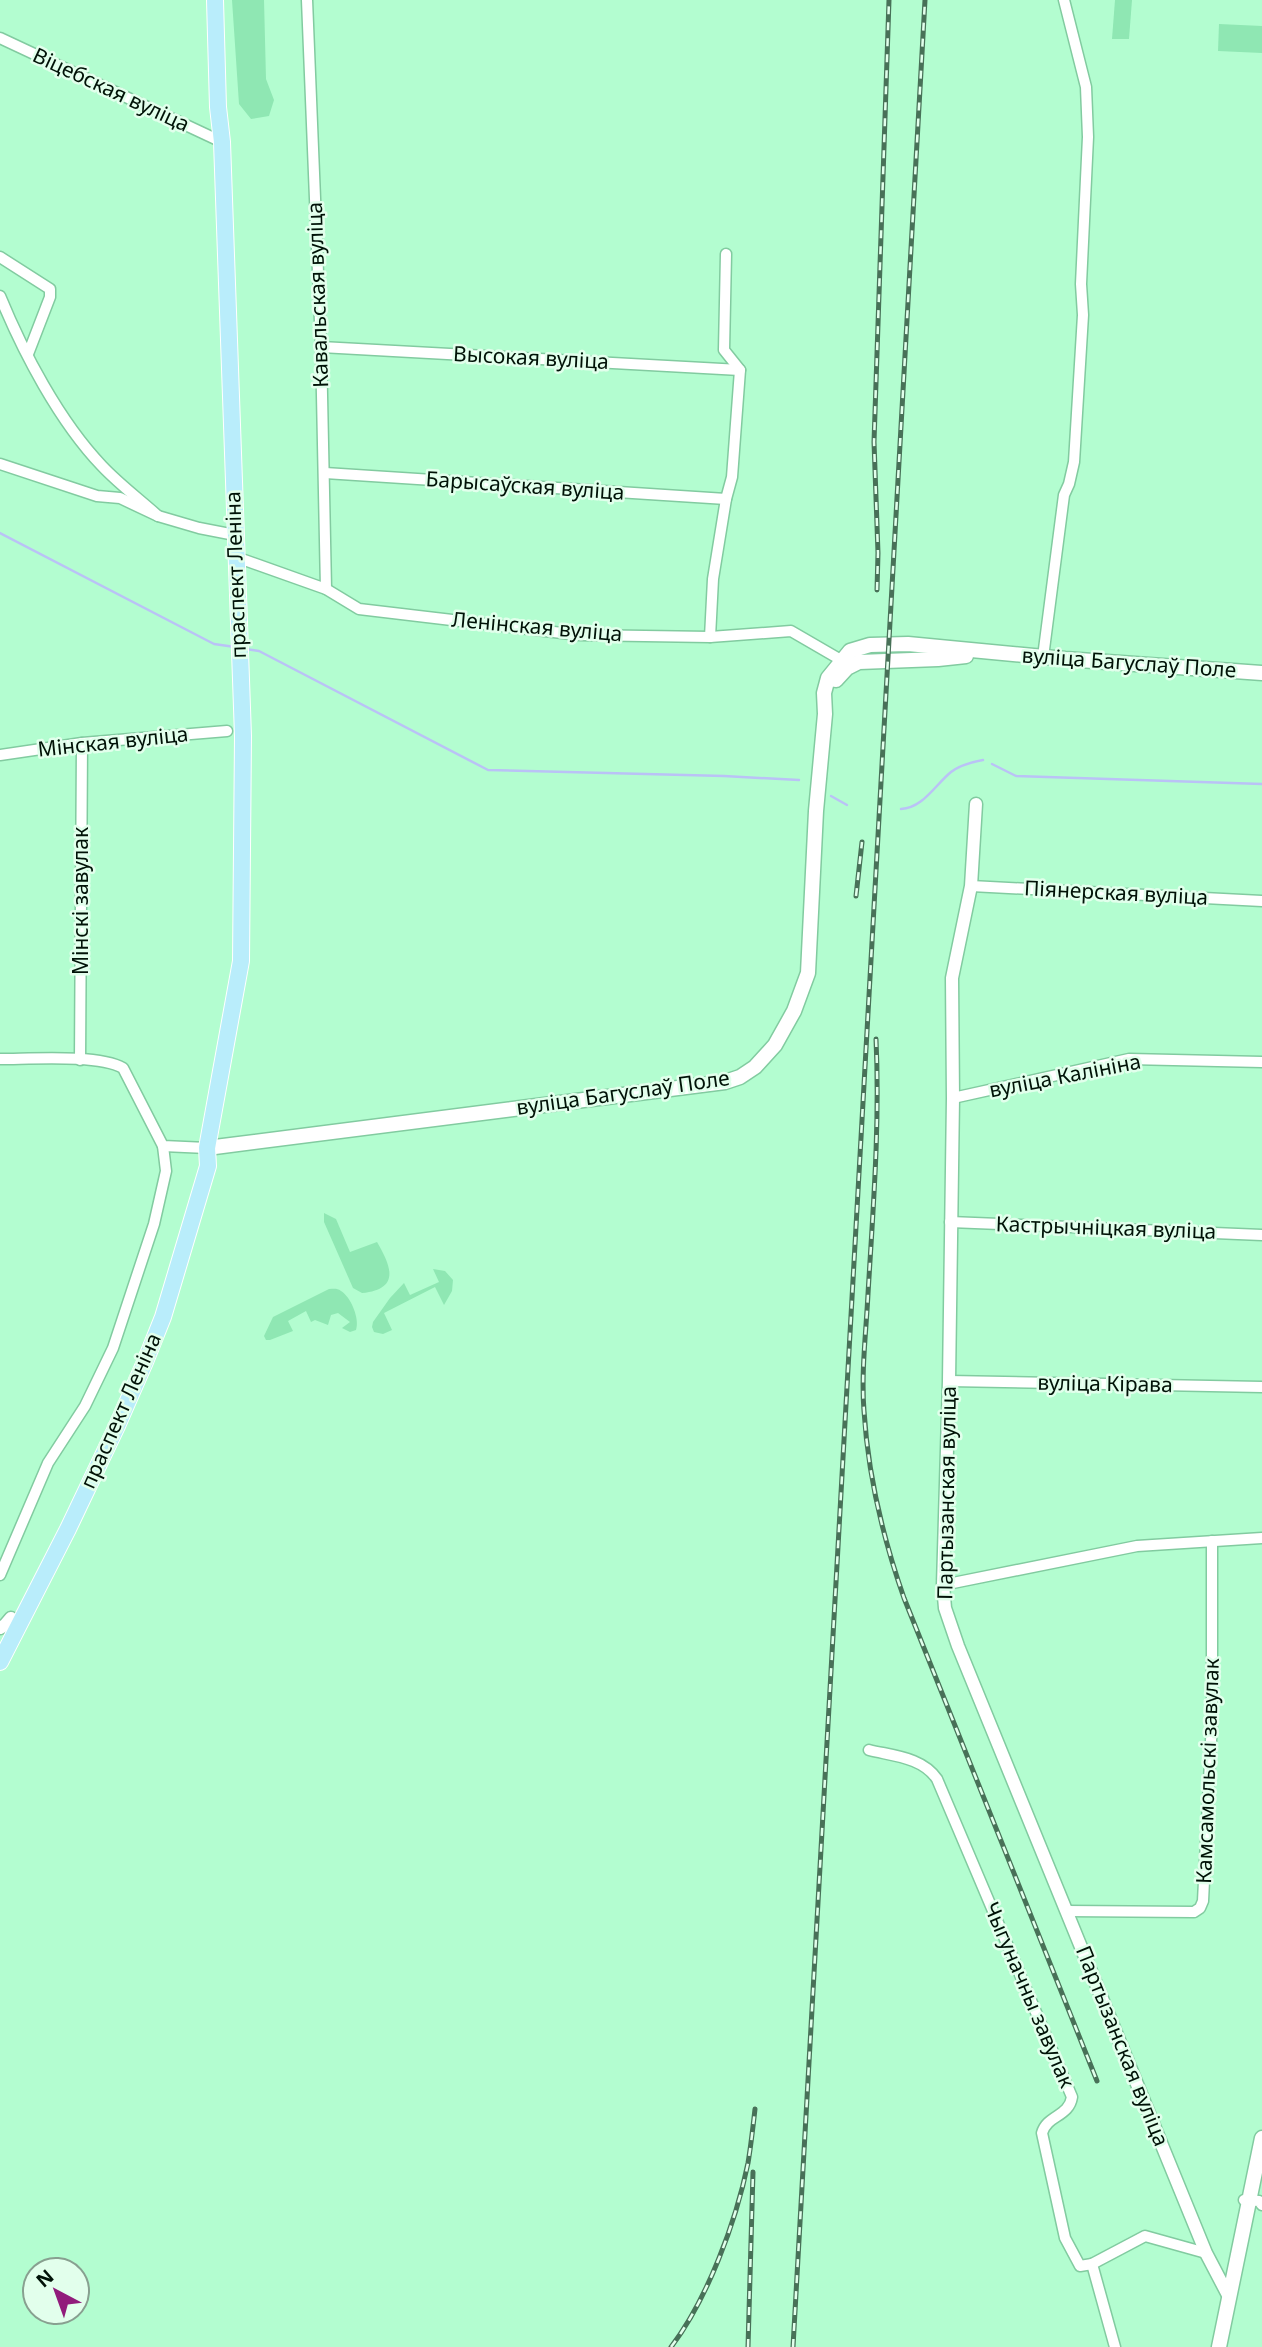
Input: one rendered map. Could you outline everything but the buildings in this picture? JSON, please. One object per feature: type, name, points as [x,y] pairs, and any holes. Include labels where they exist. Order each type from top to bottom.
[{"type":"main road","name":"праспект Леніна","points":[[2,1648],[6,1623],[93,1455],[142,1348],[165,1288],[199,1163],[206,1148],[241,961],[243,736],[215,0]]},
{"type":"main road","name":"вуліца Багуслаў Поле","points":[[206,1148],[725,1082],[740,1077],[755,1067],[775,1045],[790,1018],[808,973],[816,811],[825,714],[824,693],[828,678],[850,651],[870,645],[908,644],[1262,673]]},
{"type":"main road","name":"вуліца Багуслаў Поле","points":[[825,714],[836,680],[847,668],[859,662],[938,659],[995,652]]},
{"type":"main road","name":"праспект Леніна","points":[[2,1648],[68,1529],[145,1362],[163,1317],[208,1166],[206,1148]]},
{"type":"main road","points":[[1219,2347],[1228,2295],[1252,2201],[1262,2138]]},
{"type":"street","name":"Кавальская вуліца","points":[[307,0],[321,346],[326,589]]},
{"type":"street","points":[[1043,657],[1064,495],[1074,462],[1083,315],[1081,284],[1088,137],[1086,92],[1064,0]]},
{"type":"street","name":"Віцебская вуліца","points":[[0,38],[222,142]]},
{"type":"street","points":[[710,637],[713,579],[732,477],[740,370],[724,350],[726,254]]},
{"type":"street","points":[[0,257],[50,289],[50,297],[28,355]]},
{"type":"street","points":[[0,296],[28,355],[65,418],[101,465],[158,516]]},
{"type":"street","name":"Высокая вуліца","points":[[321,346],[740,370]]},
{"type":"street","points":[[0,464],[97,496],[120,498],[158,516],[235,535]]},
{"type":"street","name":"Барысаўская вуліца","points":[[325,473],[726,499]]},
{"type":"street","name":"Ленінская вуліца","points":[[236,557],[326,589],[359,609],[579,635],[710,637],[791,631],[841,660]]},
{"type":"street","name":"Мінская вуліца","points":[[0,755],[82,743],[227,731]]},
{"type":"street","name":"Мінскі завулак","points":[[80,1060],[82,743]]},
{"type":"street","name":"Партызанская вуліца","points":[[976,804],[971,886],[952,978],[953,1098],[943,1586],[945,1608],[958,1646],[1206,2253],[1228,2295]]},
{"type":"street","name":"Піянерская вуліца","points":[[971,886],[1262,901]]},
{"type":"street","points":[[0,1059],[80,1060],[115,1063],[123,1068],[163,1146],[166,1171],[154,1224],[113,1348],[85,1406],[48,1463],[0,1576]]},
{"type":"street","name":"вуліца Калініна","points":[[953,1098],[1129,1059],[1262,1062]]},
{"type":"street","points":[[163,1146],[206,1148]]},
{"type":"street","name":"Кастрычніцкая вуліца","points":[[950,1222],[1262,1235]]},
{"type":"street","name":"вуліца Кірава","points":[[949,1381],[1262,1387]]},
{"type":"street","points":[[943,1586],[1137,1546],[1262,1538]]},
{"type":"street","name":"Камсамольскі завулак","points":[[1067,1911],[1194,1912],[1200,1908],[1203,1901],[1212,1721],[1212,1541]]},
{"type":"street","name":"Чыгуначны завулак","points":[[869,1750],[920,1763],[930,1769],[937,1779],[1072,2097],[1066,2112],[1049,2121],[1042,2133],[1065,2238],[1080,2266],[1092,2264]]},
{"type":"street","points":[[1115,2347],[1092,2264],[1145,2236],[1206,2253]]},
{"type":"green space","points":[[232,0],[264,0],[266,79],[274,100],[269,116],[251,119],[239,104]]},
{"type":"green space","points":[[1115,0],[1132,0],[1129,39],[1112,39]]},
{"type":"green space","points":[[1219,24],[1262,26],[1262,53],[1218,51]]},
{"type":"green space","points":[[324,1213],[336,1219],[350,1252],[377,1242],[389,1268],[388,1281],[383,1287],[362,1293],[353,1288],[324,1222]]},
{"type":"green space","points":[[433,1269],[445,1271],[453,1280],[452,1291],[444,1305],[435,1287],[384,1313],[392,1330],[383,1334],[374,1332],[373,1322],[404,1283],[410,1295],[439,1282]]},
{"type":"green space","points":[[329,1289],[340,1290],[348,1298],[356,1314],[356,1330],[350,1332],[342,1328],[350,1322],[338,1313],[331,1315],[328,1325],[315,1320],[311,1322],[306,1311],[288,1321],[293,1331],[266,1340],[264,1336],[273,1317]]},
{"type":"waterway","points":[[0,533],[214,644],[235,647]]},
{"type":"waterway","points":[[245,649],[259,651],[488,770],[799,780]]},
{"type":"waterway","points":[[901,809],[916,805],[955,770],[983,760]]},
{"type":"waterway","points":[[992,764],[1016,776],[1262,784]]},
{"type":"waterway","points":[[831,796],[847,805]]},
{"type":"railway","points":[[877,590],[874,442],[889,0]]},
{"type":"railway","points":[[793,2347],[925,0]]},
{"type":"railway","points":[[856,896],[862,842]]},
{"type":"railway","points":[[876,1039],[875,1167],[863,1382],[866,1435],[878,1506],[904,1598],[1097,2081]]},
{"type":"railway","points":[[671,2347],[697,2307],[728,2235],[748,2163],[755,2109]]},
{"type":"railway","points":[[748,2347],[753,2172]]}]
